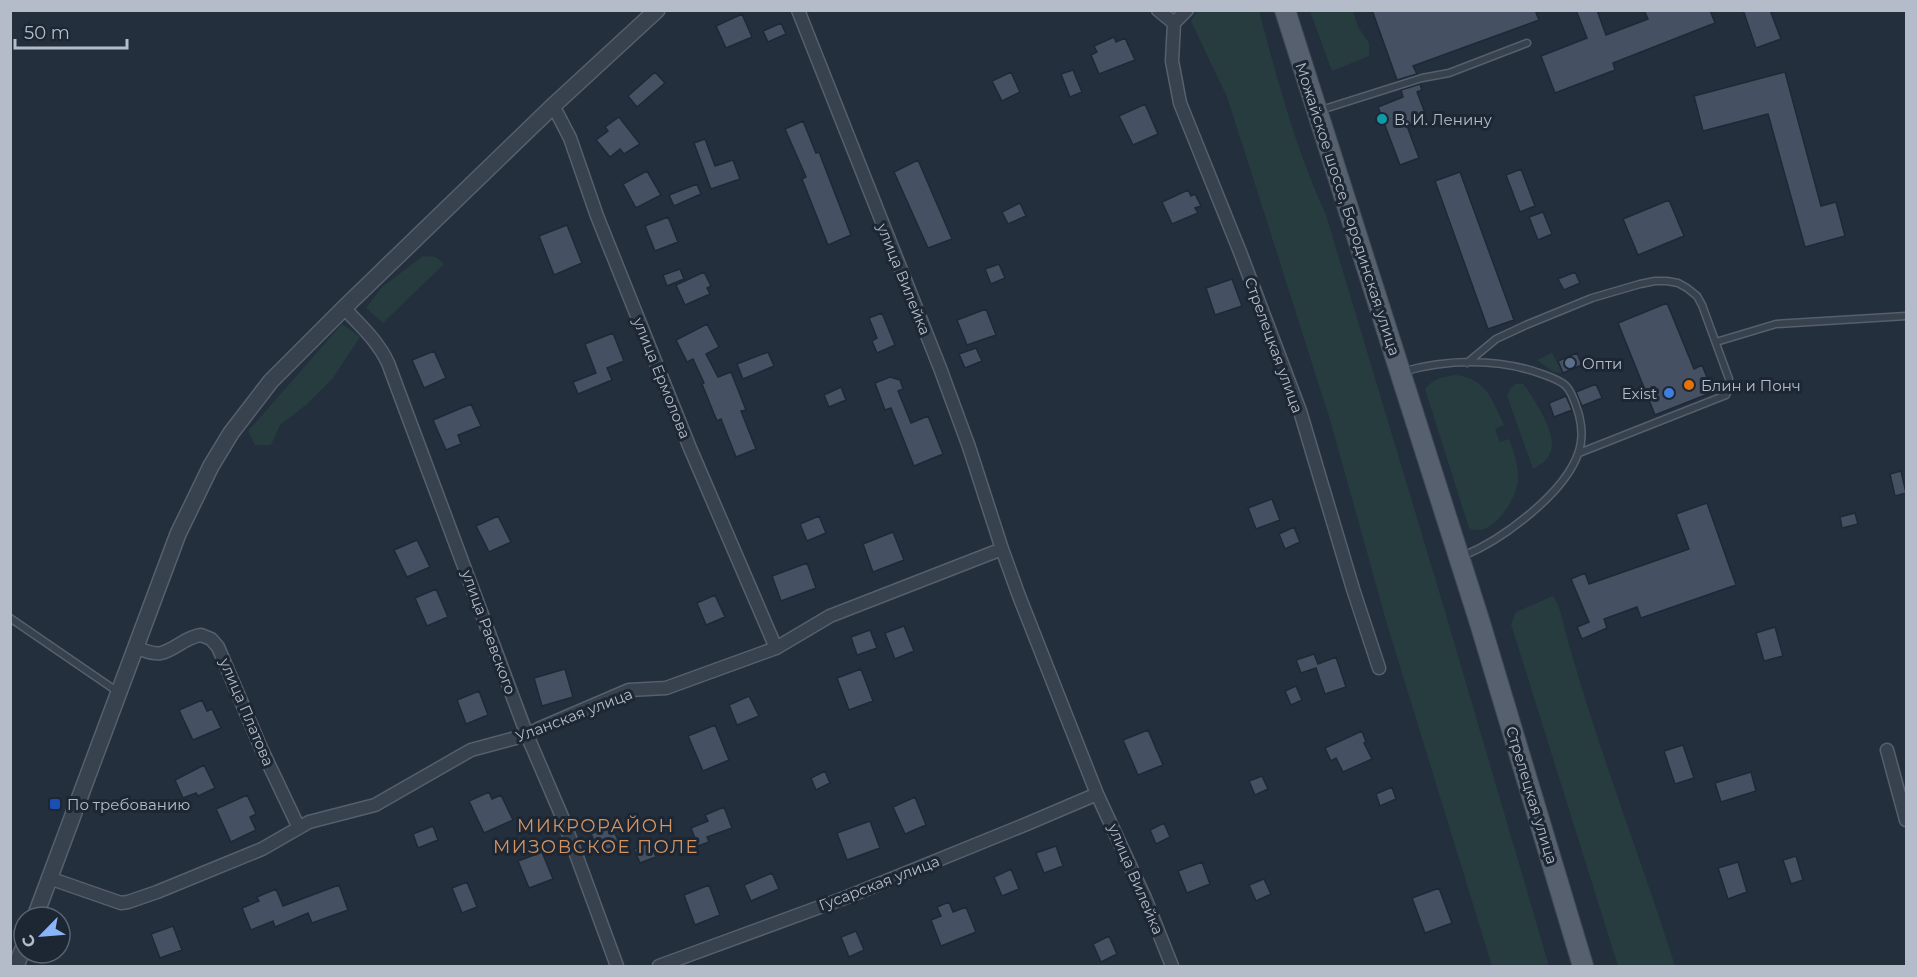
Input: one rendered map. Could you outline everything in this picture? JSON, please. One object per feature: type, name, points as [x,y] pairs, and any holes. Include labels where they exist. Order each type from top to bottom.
[{"type":"main road","name":"Можайское шоссе, Бородинская улица","points":[[1285,10],[1460,558]]},
{"type":"main road","name":"Стрелецкая улица","points":[[1460,558],[1583,966]]},
{"type":"street","points":[[39,905],[184,520],[206,474],[240,419],[272,381],[344,308],[552,107],[657,10]]},
{"type":"street","name":"улица Вилейка","points":[[798,10],[940,368],[969,447],[1002,549],[1097,794],[1145,898],[1172,966]]},
{"type":"street","points":[[1158,10],[1174,23],[1187,10]]},
{"type":"street","name":"Стрелецкая улица","points":[[1174,23],[1172,61],[1180,103],[1240,252],[1300,411],[1379,668]]},
{"type":"street","name":"улица Ермолова","points":[[552,107],[558,113],[570,138],[597,216],[681,426],[776,648]]},
{"type":"street","name":"улица Раевского","points":[[344,308],[371,337],[388,363],[527,735],[563,819],[617,966]]},
{"type":"street","name":"Уланская улица","points":[[49,878],[121,903],[157,892],[262,849],[309,822],[375,805],[471,750],[527,735],[628,690],[666,688],[776,648],[830,616],[1002,549]]},
{"type":"street","name":"улица Платова","points":[[137,648],[152,653],[161,653],[183,640],[201,635],[211,639],[223,654],[261,748],[299,828]]},
{"type":"street","points":[[1887,750],[1906,820]]},
{"type":"street","name":"Гусарская улица","points":[[659,966],[847,897],[1097,794]]},
{"type":"lane","points":[[1317,112],[1422,78],[1449,73],[1527,43]]},
{"type":"lane","points":[[1467,363],[1496,339],[1592,298],[1655,281],[1678,283],[1696,296],[1702,305],[1728,379],[1729,388],[1726,395],[1579,453]]},
{"type":"lane","points":[[1716,342],[1776,324],[1906,316]]},
{"type":"lane","points":[[1400,373],[1438,364],[1504,364],[1526,368],[1565,385],[1571,394],[1580,419],[1582,434],[1579,453],[1568,473],[1554,490],[1508,531],[1489,544],[1460,558]]},
{"type":"lane","points":[[10,618],[118,693]]},
{"type":"green space","points":[[1197,11],[1259,11],[1296,139],[1326,215],[1549,966],[1492,966],[1387,624],[1331,423],[1255,184],[1227,97],[1191,21]]},
{"type":"green space","points":[[1310,11],[1353,11],[1358,27],[1369,43],[1369,56],[1332,71]]},
{"type":"green space","points":[[423,256],[436,257],[444,264],[383,323],[366,308],[382,287]]},
{"type":"green space","points":[[342,324],[360,337],[333,378],[306,405],[280,425],[271,445],[255,445],[248,431]]},
{"type":"green space","points":[[1552,353],[1563,373],[1553,372],[1537,360]]},
{"type":"green space","points":[[1455,375],[1474,380],[1487,391],[1504,425],[1495,429],[1500,442],[1509,439],[1518,470],[1518,481],[1513,498],[1501,516],[1486,528],[1477,530],[1469,528],[1425,389],[1438,379]]},
{"type":"green space","points":[[1515,384],[1523,384],[1528,390],[1547,423],[1552,441],[1548,457],[1533,469],[1507,396]]},
{"type":"green space","points":[[1553,596],[1559,607],[1599,743],[1675,966],[1618,966],[1511,624],[1516,612]]},
{"type":"building","points":[[1372,10],[1535,10],[1539,20],[1413,66],[1417,74],[1397,80]]},
{"type":"building","points":[[1576,10],[1597,10],[1606,35],[1648,19],[1644,10],[1710,10],[1715,23],[1613,63],[1615,70],[1555,93],[1541,56],[1587,38]]},
{"type":"building","points":[[1743,10],[1770,10],[1781,39],[1756,48]]},
{"type":"building","points":[[742,14],[752,37],[726,48],[716,26]]},
{"type":"building","points":[[781,23],[786,34],[768,42],[763,31]]},
{"type":"building","points":[[1114,37],[1116,42],[1125,38],[1135,60],[1099,74],[1091,55],[1097,52],[1094,46]]},
{"type":"building","points":[[1073,70],[1082,92],[1070,97],[1061,74]]},
{"type":"building","points":[[655,72],[665,83],[637,107],[628,96]]},
{"type":"building","points":[[1011,72],[1020,92],[1002,101],[992,81]]},
{"type":"building","points":[[1785,72],[1821,206],[1836,202],[1845,236],[1805,247],[1768,114],[1703,131],[1694,96]]},
{"type":"building","points":[[1420,84],[1422,90],[1417,92],[1427,118],[1407,126],[1419,158],[1400,165],[1378,107],[1403,97],[1401,90]]},
{"type":"building","points":[[1145,104],[1158,134],[1133,145],[1119,116]]},
{"type":"building","points":[[619,117],[640,144],[624,154],[620,149],[610,157],[596,140],[608,131],[605,127]]},
{"type":"building","points":[[803,121],[816,153],[819,152],[851,235],[828,245],[802,179],[806,177],[785,129]]},
{"type":"building","points":[[705,139],[715,166],[733,160],[740,179],[711,189],[694,143]]},
{"type":"building","points":[[918,160],[952,239],[928,248],[894,172]]},
{"type":"building","points":[[1521,169],[1535,206],[1520,212],[1506,175]]},
{"type":"building","points":[[647,171],[661,195],[636,208],[623,184]]},
{"type":"building","points":[[1460,172],[1514,320],[1488,329],[1435,181]]},
{"type":"building","points":[[697,184],[701,194],[674,206],[669,195]]},
{"type":"building","points":[[1188,190],[1191,196],[1195,194],[1201,206],[1195,208],[1198,213],[1172,224],[1162,202]]},
{"type":"building","points":[[1669,200],[1684,236],[1638,255],[1623,219]]},
{"type":"building","points":[[1020,203],[1026,216],[1008,224],[1002,212]]},
{"type":"building","points":[[1543,212],[1552,234],[1538,240],[1529,217]]},
{"type":"building","points":[[668,217],[678,242],[655,251],[645,226]]},
{"type":"building","points":[[567,225],[582,263],[554,275],[539,236]]},
{"type":"building","points":[[999,264],[1005,278],[991,284],[985,269]]},
{"type":"building","points":[[680,269],[684,279],[667,286],[663,275]]},
{"type":"building","points":[[704,272],[711,286],[707,288],[710,294],[685,305],[676,285]]},
{"type":"building","points":[[1575,272],[1580,283],[1564,290],[1558,279]]},
{"type":"building","points":[[1232,279],[1242,306],[1215,315],[1206,288]]},
{"type":"building","points":[[1667,303],[1694,369],[1702,365],[1713,392],[1655,415],[1618,323]]},
{"type":"building","points":[[986,309],[996,335],[967,345],[957,320]]},
{"type":"building","points":[[882,313],[895,345],[877,353],[872,341],[877,338],[869,318]]},
{"type":"building","points":[[707,324],[719,347],[706,354],[718,377],[731,372],[746,410],[741,411],[756,449],[736,457],[721,419],[717,421],[693,359],[687,362],[676,340]]},
{"type":"building","points":[[613,333],[624,361],[607,368],[612,380],[578,394],[573,382],[596,373],[585,344]]},
{"type":"building","points":[[976,348],[982,361],[965,368],[959,354]]},
{"type":"building","points":[[434,351],[446,378],[424,388],[412,360]]},
{"type":"building","points":[[768,352],[774,366],[743,379],[737,364]]},
{"type":"building","points":[[1577,353],[1582,365],[1563,373],[1558,361]]},
{"type":"building","points":[[890,377],[900,380],[903,389],[898,391],[911,423],[928,416],[943,454],[914,466],[891,408],[885,410],[875,383]]},
{"type":"building","points":[[1596,384],[1602,398],[1582,406],[1576,392]]},
{"type":"building","points":[[841,387],[846,400],[829,407],[824,395]]},
{"type":"building","points":[[1566,396],[1572,410],[1554,417],[1549,403]]},
{"type":"building","points":[[471,404],[481,426],[458,435],[461,444],[446,450],[433,420]]},
{"type":"building","points":[[1901,471],[1906,493],[1895,496],[1890,474]]},
{"type":"building","points":[[1272,499],[1280,520],[1256,529],[1248,508]]},
{"type":"building","points":[[1707,503],[1736,585],[1641,618],[1637,607],[1604,619],[1607,628],[1582,639],[1577,627],[1589,622],[1571,579],[1585,573],[1589,584],[1689,549],[1676,514]]},
{"type":"building","points":[[1855,513],[1858,524],[1842,528],[1840,517]]},
{"type":"building","points":[[498,516],[511,542],[489,552],[476,526]]},
{"type":"building","points":[[819,516],[826,533],[807,541],[800,524]]},
{"type":"building","points":[[1294,527],[1300,542],[1285,549],[1279,534]]},
{"type":"building","points":[[893,532],[904,560],[873,572],[863,544]]},
{"type":"building","points":[[417,540],[430,567],[407,577],[394,550]]},
{"type":"building","points":[[807,563],[816,588],[781,601],[772,576]]},
{"type":"building","points":[[436,589],[448,617],[427,626],[415,598]]},
{"type":"building","points":[[715,595],[725,617],[706,625],[697,603]]},
{"type":"building","points":[[904,626],[914,651],[895,659],[885,633]]},
{"type":"building","points":[[1775,627],[1783,656],[1764,661],[1756,633]]},
{"type":"building","points":[[870,630],[877,648],[857,655],[851,637]]},
{"type":"building","points":[[1314,654],[1318,664],[1336,657],[1346,687],[1325,694],[1316,668],[1301,673],[1296,660]]},
{"type":"building","points":[[565,669],[573,697],[542,706],[534,678]]},
{"type":"building","points":[[861,669],[873,701],[849,710],[837,678]]},
{"type":"building","points":[[1296,686],[1302,700],[1291,705],[1285,691]]},
{"type":"building","points":[[479,691],[488,715],[466,724],[457,700]]},
{"type":"building","points":[[749,696],[759,716],[737,725],[729,705]]},
{"type":"building","points":[[202,700],[207,711],[212,709],[221,728],[193,740],[179,710]]},
{"type":"building","points":[[715,725],[729,760],[703,771],[688,736]]},
{"type":"building","points":[[1148,730],[1163,765],[1138,775],[1123,740]]},
{"type":"building","points":[[1362,731],[1366,742],[1364,743],[1372,759],[1343,772],[1336,758],[1331,761],[1325,748]]},
{"type":"building","points":[[1683,745],[1694,778],[1675,784],[1664,751]]},
{"type":"building","points":[[204,765],[215,788],[198,796],[196,793],[183,798],[175,780]]},
{"type":"building","points":[[825,771],[830,783],[816,790],[811,778]]},
{"type":"building","points":[[1751,772],[1756,791],[1721,802],[1715,783]]},
{"type":"building","points":[[1262,776],[1268,789],[1255,795],[1249,781]]},
{"type":"building","points":[[1392,787],[1396,799],[1380,806],[1376,794]]},
{"type":"building","points":[[489,792],[492,799],[501,795],[513,820],[484,833],[469,801]]},
{"type":"building","points":[[247,795],[256,814],[250,817],[256,830],[231,842],[216,809]]},
{"type":"building","points":[[915,797],[926,825],[905,834],[893,807]]},
{"type":"building","points":[[724,807],[732,828],[707,837],[709,842],[698,846],[691,828],[708,821],[705,815]]},
{"type":"building","points":[[870,821],[880,848],[847,860],[837,833]]},
{"type":"building","points":[[1164,823],[1170,837],[1156,844],[1150,830]]},
{"type":"building","points":[[611,825],[620,844],[600,853],[591,834]]},
{"type":"building","points":[[433,826],[438,840],[418,848],[413,834]]},
{"type":"building","points":[[650,842],[656,857],[640,863],[634,849]]},
{"type":"building","points":[[1056,846],[1063,866],[1044,873],[1036,853]]},
{"type":"building","points":[[542,852],[553,879],[529,888],[518,861]]},
{"type":"building","points":[[1796,856],[1803,880],[1791,884],[1783,860]]},
{"type":"building","points":[[1202,862],[1210,884],[1187,893],[1178,871]]},
{"type":"building","points":[[1738,862],[1747,892],[1728,899],[1718,868]]},
{"type":"building","points":[[1011,869],[1019,889],[1002,896],[994,877]]},
{"type":"building","points":[[772,873],[779,889],[751,901],[744,885]]},
{"type":"building","points":[[1264,879],[1271,894],[1256,901],[1249,885]]},
{"type":"building","points":[[467,882],[477,907],[462,913],[452,888]]},
{"type":"building","points":[[339,885],[348,910],[312,923],[308,913],[275,927],[273,921],[251,930],[242,908],[259,901],[257,897],[276,889],[283,906]]},
{"type":"building","points":[[709,885],[720,915],[695,925],[684,895]]},
{"type":"building","points":[[1439,888],[1452,923],[1425,933],[1412,898]]},
{"type":"building","points":[[949,902],[953,912],[966,907],[976,932],[941,946],[931,920],[941,916],[937,907]]},
{"type":"building","points":[[173,926],[182,950],[160,958],[151,934]]},
{"type":"building","points":[[856,931],[864,950],[849,957],[841,937]]},
{"type":"building","points":[[1109,936],[1117,954],[1101,962],[1093,944]]},
{"type":"place","name":"В. И. Ленину","points":[[1382,119]]},
{"type":"place","name":"Опти","points":[[1570,363]]},
{"type":"place","name":"Блин и Понч","points":[[1689,385]]},
{"type":"place","name":"Exist","points":[[1669,393]]},
{"type":"place","name":"По требованию","points":[[55,804]]},
{"type":"district","name":"МИКРОРАЙОН МИЗОВСКОЕ ПОЛЕ","points":[[596,836]]}]
